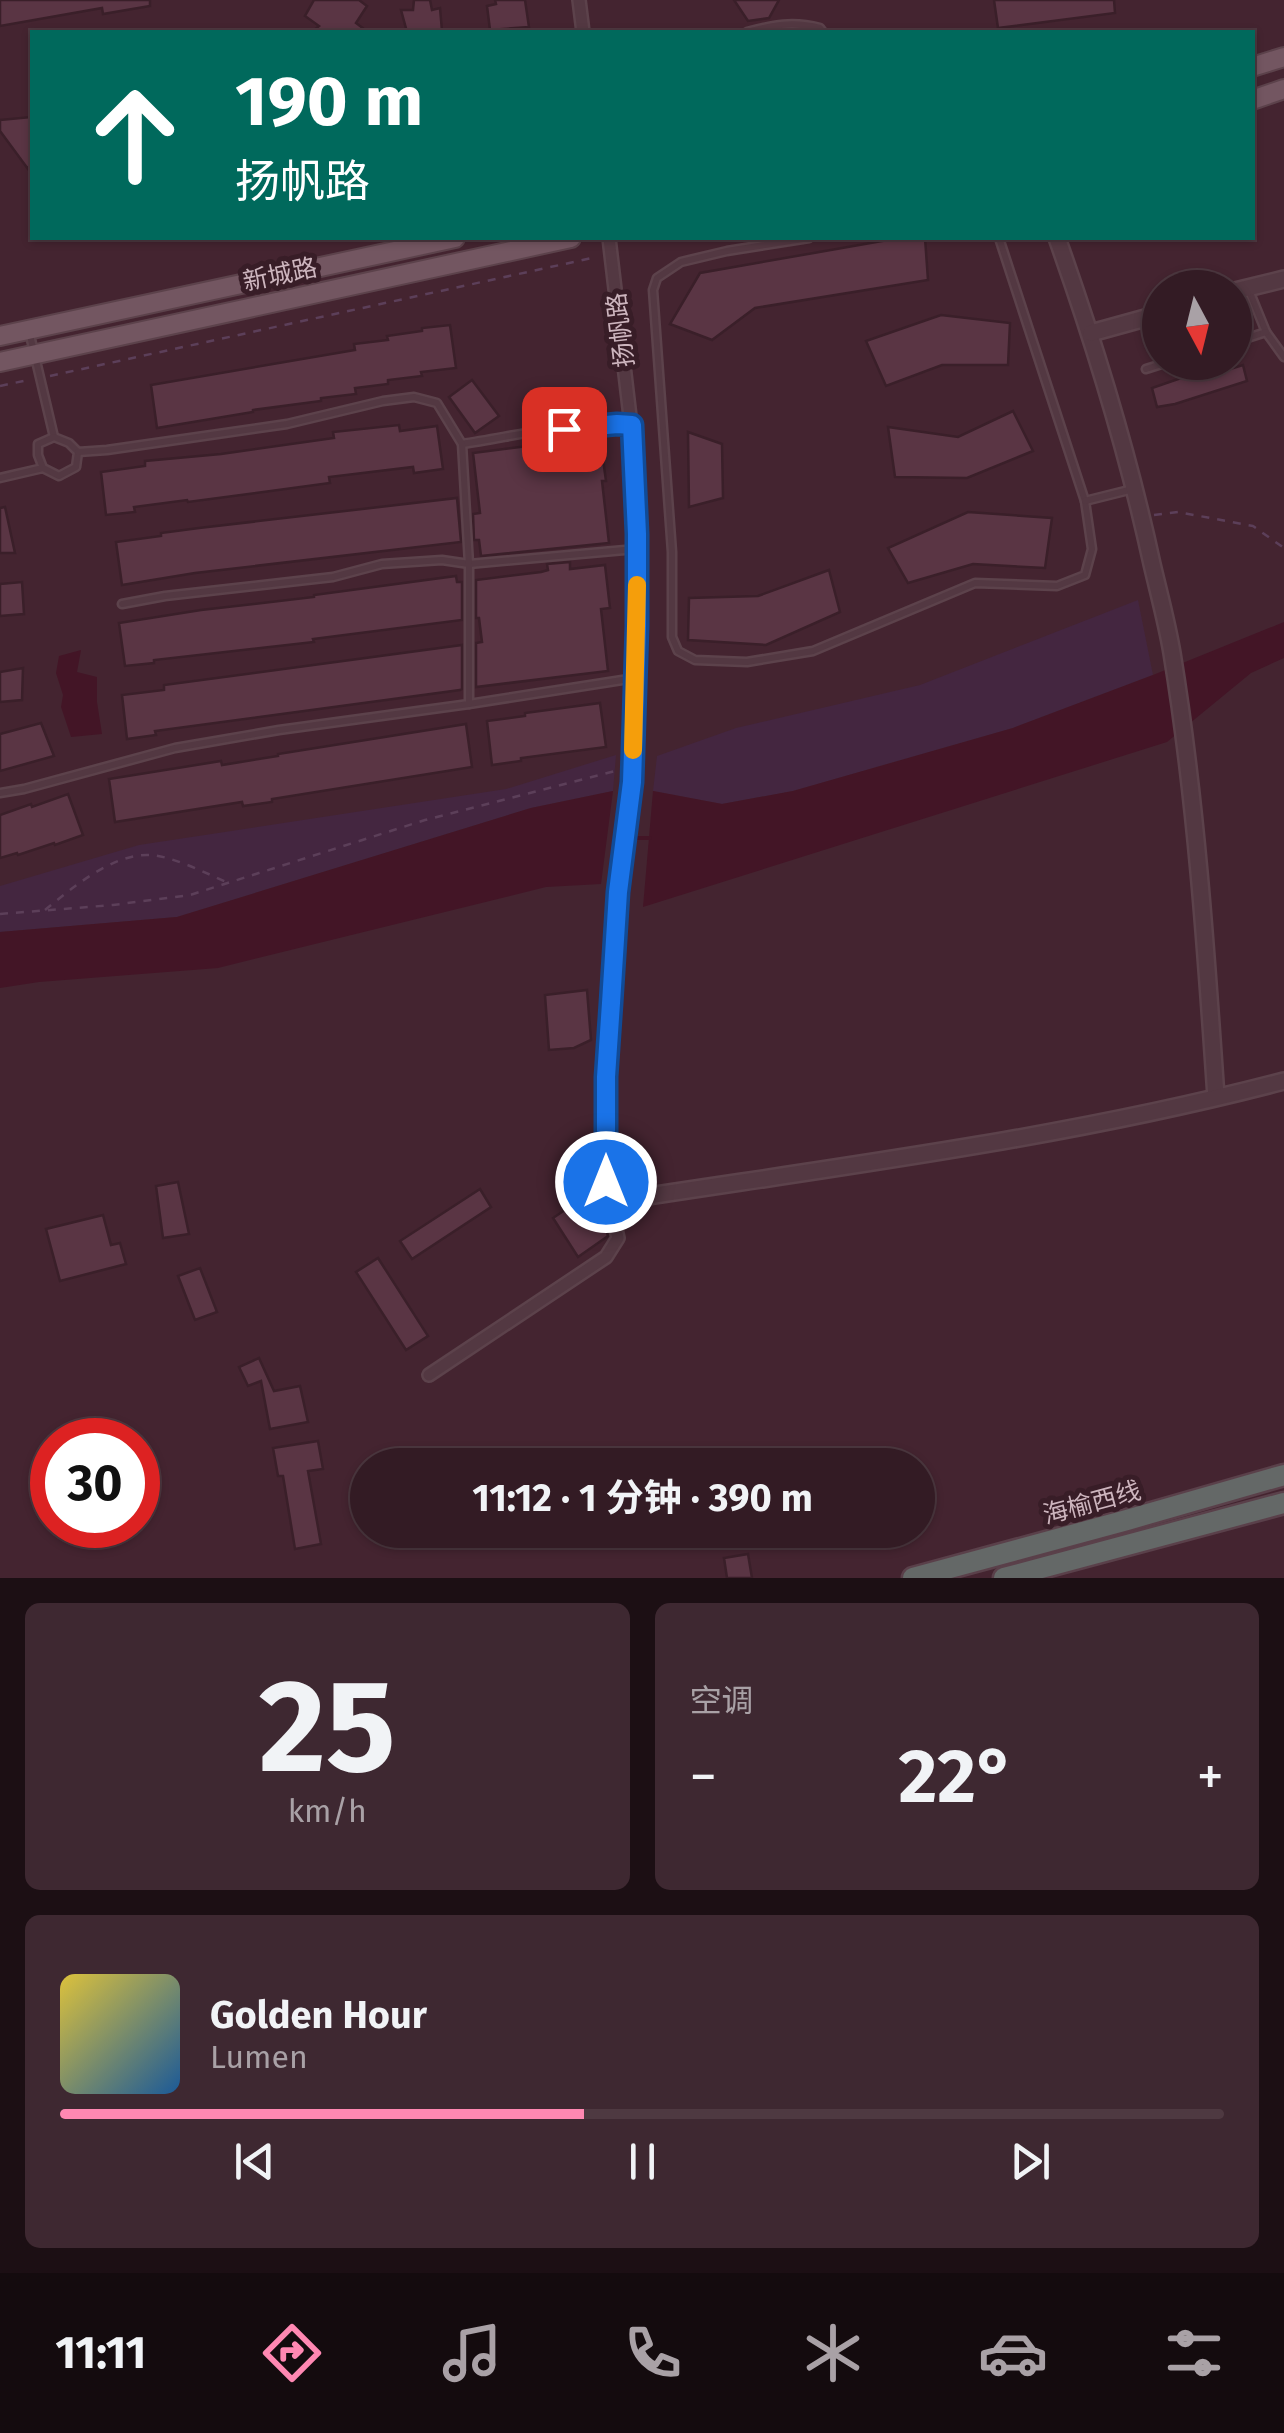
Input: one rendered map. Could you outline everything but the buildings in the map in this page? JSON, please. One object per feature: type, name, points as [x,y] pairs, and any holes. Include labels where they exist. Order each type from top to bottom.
[{"type":"highway","name":"海榆西线","points":[[912,1578],[1284,1474]]},
{"type":"highway","name":"海榆西线","points":[[1004,1578],[1284,1503]]},
{"type":"main road","points":[[1255,66],[1284,56]]},
{"type":"main road","points":[[1255,99],[1284,90]]},
{"type":"main road","name":"新城路","points":[[0,336],[446,240]]},
{"type":"main road","name":"新城路","points":[[0,362],[562,240]]},
{"type":"street","points":[[579,0],[583,30]]},
{"type":"street","name":"扬帆路","points":[[429,1375],[606,1257],[618,1238],[606,1182],[606,1077],[618,892],[632,782],[637,549],[632,425],[609,240]]},
{"type":"street","points":[[1059,240],[1092,333],[1142,517],[1172,650],[1207,958],[1216,1098]]},
{"type":"street","points":[[1252,286],[1284,278]]},
{"type":"street","points":[[1092,333],[1142,319]]},
{"type":"street","points":[[610,1202],[1052,1132],[1284,1081]]},
{"type":"lane","points":[[754,30],[799,23],[821,30]]},
{"type":"lane","points":[[796,240],[681,262],[656,278],[653,290],[672,552],[672,638],[678,651],[695,660],[748,662],[813,651],[975,584],[1057,586],[1085,575],[1092,549],[1086,501],[1000,240]]},
{"type":"lane","points":[[1252,308],[1283,355]]},
{"type":"lane","points":[[28,330],[54,437]]},
{"type":"lane","points":[[1252,337],[1266,332]]},
{"type":"lane","points":[[78,452],[287,424],[383,401],[414,397],[437,403],[462,444],[469,564],[469,704]]},
{"type":"lane","points":[[462,444],[537,431],[632,425]]},
{"type":"lane","points":[[43,468],[38,444],[54,437],[78,452]]},
{"type":"lane","points":[[0,478],[43,468],[59,476],[76,466],[78,452]]},
{"type":"lane","points":[[1086,501],[1134,489]]},
{"type":"lane","points":[[122,604],[333,577],[382,564],[442,560],[469,564],[637,549]]},
{"type":"lane","points":[[0,793],[175,748],[635,678]]},
{"type":"path","points":[[0,386],[592,258]]},
{"type":"path","points":[[1142,517],[1178,512],[1235,522],[1253,526],[1284,548]]},
{"type":"path","points":[[0,914],[190,895],[425,820],[614,770],[632,782]]},
{"type":"path","points":[[43,911],[116,862],[150,855],[228,882]]},
{"type":"shaded area","points":[[1138,600],[1153,675],[1013,728],[793,791],[722,804],[653,791],[657,756],[736,728],[920,685]]},
{"type":"shaded area","points":[[1284,622],[1284,658],[1251,673],[1167,742],[643,907],[653,791],[722,804],[793,791],[1013,728]]},
{"type":"shaded area","points":[[81,650],[77,672],[97,677],[102,734],[71,737],[56,673],[59,656]]},
{"type":"shaded area","points":[[616,755],[613,791],[531,808],[177,917],[0,932],[0,886],[139,845],[506,789]]},
{"type":"shaded area","points":[[613,791],[601,884],[546,887],[218,968],[0,988],[0,932],[177,917],[531,808]]},
{"type":"waterway","points":[[629,838],[650,838]]},
{"type":"slow traffic","points":[[633,750],[637,585]]},
{"type":"route","points":[[564,429],[632,425],[637,626],[632,782],[618,892],[606,1077],[606,1182]]}]
